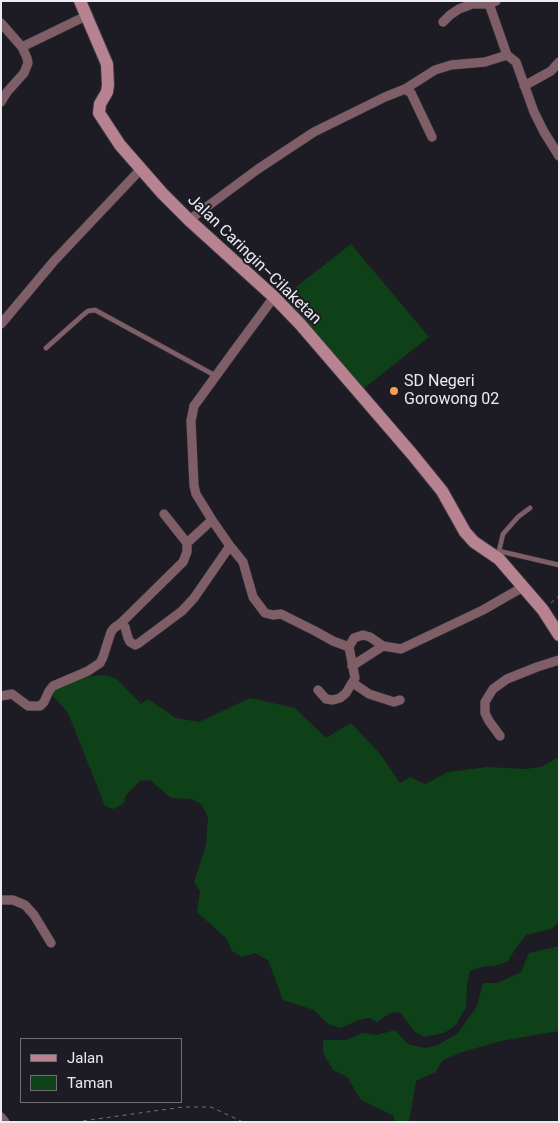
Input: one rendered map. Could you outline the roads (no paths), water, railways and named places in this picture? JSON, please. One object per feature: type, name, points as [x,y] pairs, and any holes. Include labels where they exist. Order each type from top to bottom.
[{"type":"street","name":"Jalan Caringin–Cilaketan","points":[[80,1],[107,64],[107,92],[100,104],[99,113],[120,145],[140,170],[188,220],[274,297],[300,324],[442,491],[465,532],[474,542],[497,553],[543,610],[559,635]]},
{"type":"street","points":[[442,22],[459,9],[472,4],[491,2],[507,55],[516,62],[540,125],[559,156]]},
{"type":"street","points":[[22,47],[86,16]]},
{"type":"street","points":[[1,23],[22,47],[28,63],[24,73],[7,92],[1,102]]},
{"type":"street","points":[[188,220],[258,169],[314,132],[405,89],[435,70],[451,65],[485,62],[507,55]]},
{"type":"street","points":[[524,86],[551,71],[559,62]]},
{"type":"street","points":[[405,89],[411,93],[432,137]]},
{"type":"street","points":[[1,324],[54,261],[140,170]]},
{"type":"street","points":[[274,297],[194,406],[191,421],[194,486],[196,494],[212,520],[243,562],[253,597],[265,613],[281,614],[316,630],[333,641],[349,646]]},
{"type":"street","points":[[1,696],[12,694],[28,706],[40,706],[53,686],[88,671],[100,663],[114,628],[161,585],[183,562],[188,552],[187,543],[164,514]]},
{"type":"street","points":[[187,543],[212,520]]},
{"type":"street","points":[[121,623],[125,627],[130,642],[135,645],[139,643],[182,611],[194,598],[230,546]]},
{"type":"street","points":[[318,690],[326,699],[333,700],[340,698],[346,693],[353,683],[355,678],[349,646],[354,638],[363,635],[370,637],[382,646],[401,649],[483,610],[523,587]]},
{"type":"street","points":[[352,666],[382,646]]},
{"type":"street","points":[[500,736],[485,713],[485,702],[493,689],[507,679],[559,660]]},
{"type":"street","points":[[353,683],[377,697],[394,702],[400,700]]},
{"type":"street","points":[[1,900],[13,900],[25,904],[51,943]]},
{"type":"street","points":[[1,1117],[5,1122]]},
{"type":"lane","points":[[46,348],[88,311],[95,310],[216,376]]},
{"type":"lane","points":[[530,508],[503,534],[497,553],[559,565]]},
{"type":"place","name":"SD Negeri Gorowong 02","points":[[394,391]]}]
